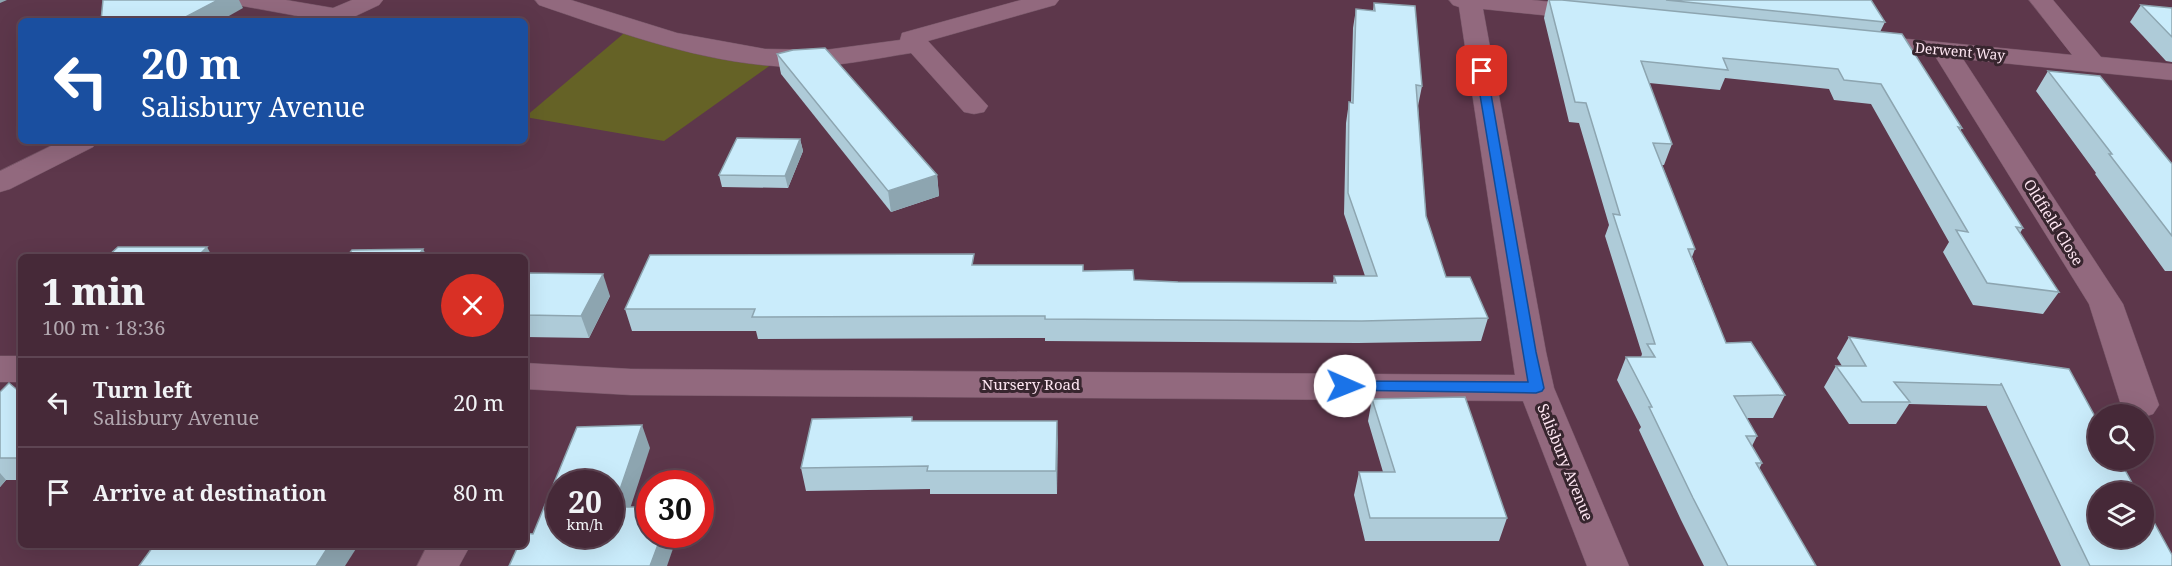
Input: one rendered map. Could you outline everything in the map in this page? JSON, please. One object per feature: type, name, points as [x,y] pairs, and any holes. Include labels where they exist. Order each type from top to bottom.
[{"type":"street","points":[[245,0],[331,18],[371,0]]},
{"type":"street","points":[[547,0],[606,20],[739,54],[796,59],[917,45]]},
{"type":"street","points":[[1465,0],[1612,16]]},
{"type":"street","name":"Salisbury Avenue","points":[[1465,0],[1536,388],[1608,566]]},
{"type":"street","points":[[2041,0],[2093,64]]},
{"type":"street","points":[[974,105],[911,38],[1033,2]]},
{"type":"street","name":"Derwent Way","points":[[1838,39],[2172,72]]},
{"type":"street","name":"Oldfield Close","points":[[1944,50],[2106,304],[2140,404]]},
{"type":"street","points":[[0,183],[77,144]]},
{"type":"street","points":[[0,369],[18,369]]},
{"type":"street","name":"Nursery Road","points":[[529,384],[632,382],[1536,388]]},
{"type":"street","points":[[438,566],[448,548]]},
{"type":"shaded area","points":[[629,29],[772,64],[664,141],[528,118],[528,114]]},
{"type":"building","points":[[103,0],[218,0],[184,18],[101,18]]},
{"type":"building","points":[[1549,0],[1902,34],[2023,228],[2016,227],[2059,292],[1987,283],[1956,230],[1968,232],[1881,84],[1844,80],[1838,69],[1723,58],[1728,70],[1641,61],[1672,144],[1653,143],[1695,249],[1688,249],[1726,343],[1751,342],[1785,395],[1734,396],[1757,436],[1746,436],[1762,463],[1756,463],[1816,566],[1728,566],[1649,407],[1652,407],[1626,357],[1655,357],[1647,344],[1655,344],[1613,214],[1620,215],[1586,103],[1575,102]]},
{"type":"building","points":[[1666,0],[1871,0],[1885,22]]},
{"type":"building","points":[[1374,3],[1415,6],[1422,86],[1416,85],[1426,216],[1446,277],[1470,277],[1488,318],[1362,321],[1045,319],[1045,316],[752,317],[755,309],[625,309],[650,255],[974,254],[972,265],[1083,265],[1083,271],[1133,270],[1134,280],[1178,282],[1336,283],[1334,276],[1377,276],[1348,193],[1349,102],[1353,103],[1356,9],[1375,11]]},
{"type":"building","points":[[2141,5],[2172,8],[2172,37]]},
{"type":"building","points":[[825,48],[937,175],[888,191],[777,54],[793,50]]},
{"type":"building","points":[[2048,71],[2100,76],[2172,164],[2172,236],[2109,154],[2112,154]]},
{"type":"building","points":[[737,138],[800,139],[785,176],[719,175]]},
{"type":"building","points":[[118,247],[207,247],[200,254],[110,254]]},
{"type":"building","points":[[423,249],[419,254],[349,254],[352,250]]},
{"type":"building","points":[[528,273],[603,274],[581,316],[528,315]]},
{"type":"building","points":[[1849,337],[2069,369],[2088,404],[2088,470],[2125,470],[2132,482],[2088,482],[2088,548],[2154,548],[2154,522],[2172,555],[2172,566],[2090,566],[2001,383],[2001,385],[1894,382],[1910,402],[1862,402],[1836,366],[1866,366]]},
{"type":"building","points":[[9,383],[18,390],[18,458],[0,458],[0,392]]},
{"type":"building","points":[[1465,397],[1507,518],[1370,518],[1359,472],[1395,472],[1372,399]]},
{"type":"building","points":[[912,417],[912,421],[1057,421],[1056,471],[927,471],[928,466],[801,468],[812,419]]},
{"type":"building","points":[[642,425],[624,478],[624,470],[559,470],[577,427]]},
{"type":"building","points":[[546,502],[546,548],[624,548],[624,507],[636,507],[636,548],[657,548],[650,566],[509,566],[517,548],[528,548],[528,533],[533,534]]},
{"type":"building","points":[[152,548],[327,548],[316,566],[139,566]]},
{"type":"route","points":[[1345,386],[1536,388],[1528,352],[1482,71]]}]
